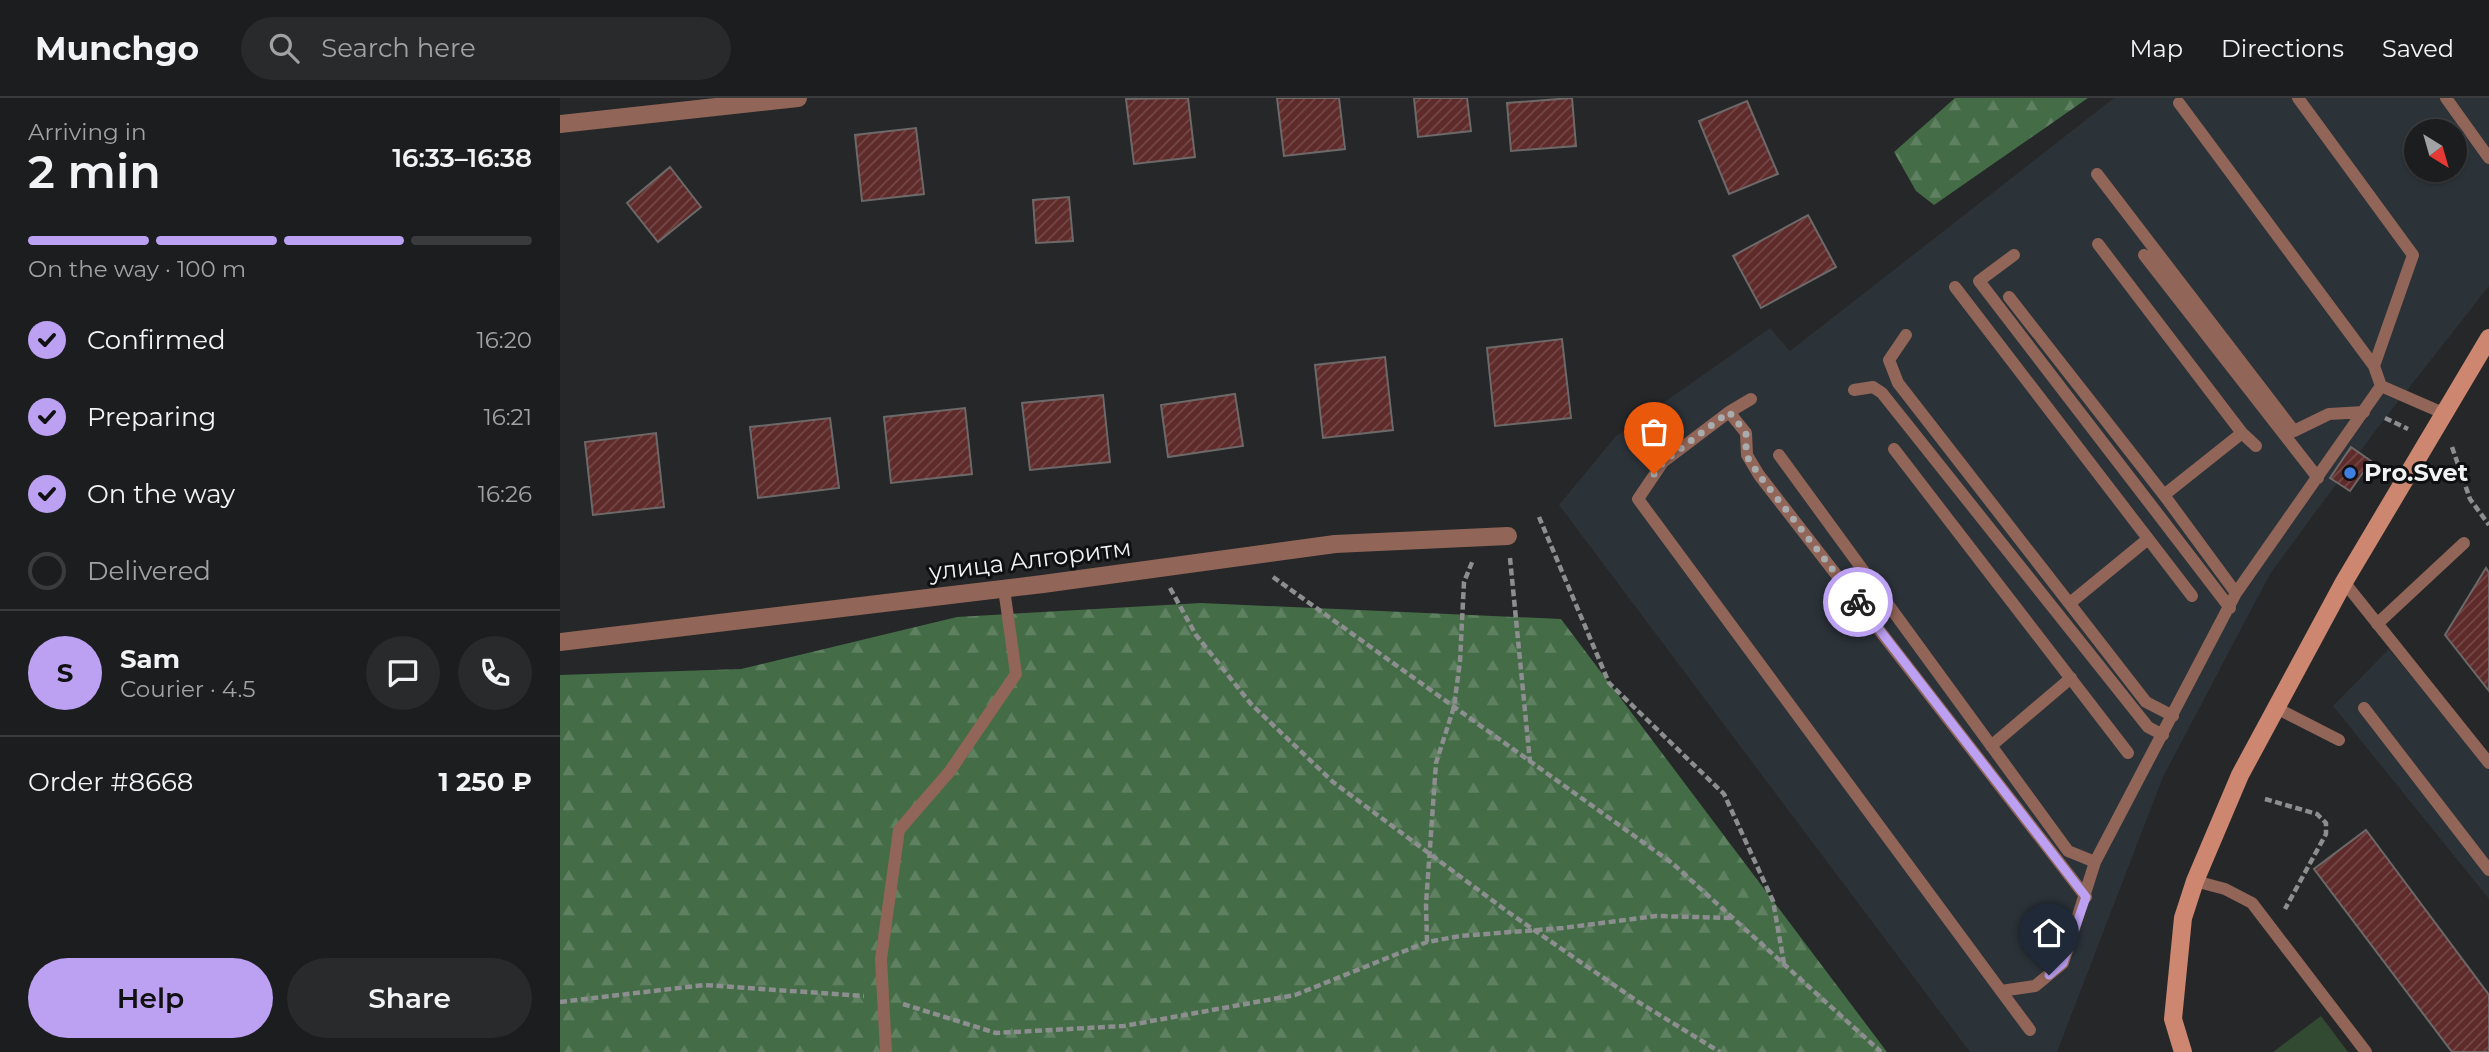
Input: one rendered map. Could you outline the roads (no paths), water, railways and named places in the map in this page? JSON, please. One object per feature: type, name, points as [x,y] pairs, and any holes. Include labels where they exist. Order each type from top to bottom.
[{"type":"street","points":[[560,124],[798,98]]},
{"type":"street","points":[[2183,1052],[2173,1019],[2183,918],[2195,881],[2240,775],[2344,582],[2489,338]]},
{"type":"street","name":"улица Алгоритм","points":[[560,642],[1004,589],[1335,544],[1508,536]]},
{"type":"lane","points":[[2298,98],[2413,255],[2374,366]]},
{"type":"lane","points":[[2446,98],[2489,158]]},
{"type":"lane","points":[[2179,103],[2374,366],[2381,386],[2443,413]]},
{"type":"lane","points":[[2097,174],[2294,431],[2329,414],[2364,412]]},
{"type":"lane","points":[[2098,244],[2242,433],[2256,446]]},
{"type":"lane","points":[[2144,255],[2318,478]]},
{"type":"lane","points":[[2014,256],[1979,281],[2230,608]]},
{"type":"lane","points":[[1955,287],[2192,596]]},
{"type":"lane","points":[[2009,298],[2164,495],[2236,593]]},
{"type":"lane","points":[[1906,335],[1889,360],[1890,369],[1898,383],[2146,702],[2174,716]]},
{"type":"lane","points":[[2001,991],[2035,986],[2063,963],[2095,862],[2174,716],[2236,593],[2381,386]]},
{"type":"lane","points":[[1854,390],[1873,387],[1882,393],[2148,727],[2163,735]]},
{"type":"lane","points":[[1751,399],[1729,412],[1663,462],[1638,499],[2030,1030]]},
{"type":"lane","points":[[1729,412],[1746,433],[1746,455],[1759,475],[2086,897]]},
{"type":"lane","points":[[2164,495],[2242,433]]},
{"type":"lane","points":[[1894,449],[2128,753]]},
{"type":"lane","points":[[1779,455],[2068,851],[2095,862]]},
{"type":"lane","points":[[2070,603],[2148,539]]},
{"type":"lane","points":[[2377,624],[2464,543]]},
{"type":"lane","points":[[2344,582],[2489,763]]},
{"type":"lane","points":[[886,1052],[881,959],[899,830],[950,771],[1016,674],[1004,589]]},
{"type":"lane","points":[[1991,746],[2071,678]]},
{"type":"lane","points":[[2276,708],[2339,740]]},
{"type":"lane","points":[[2364,708],[2484,853],[2489,870]]},
{"type":"lane","points":[[2195,881],[2225,889],[2252,903],[2366,1052]]},
{"type":"place","name":"Pro.Svet","points":[[2350,473]]}]
